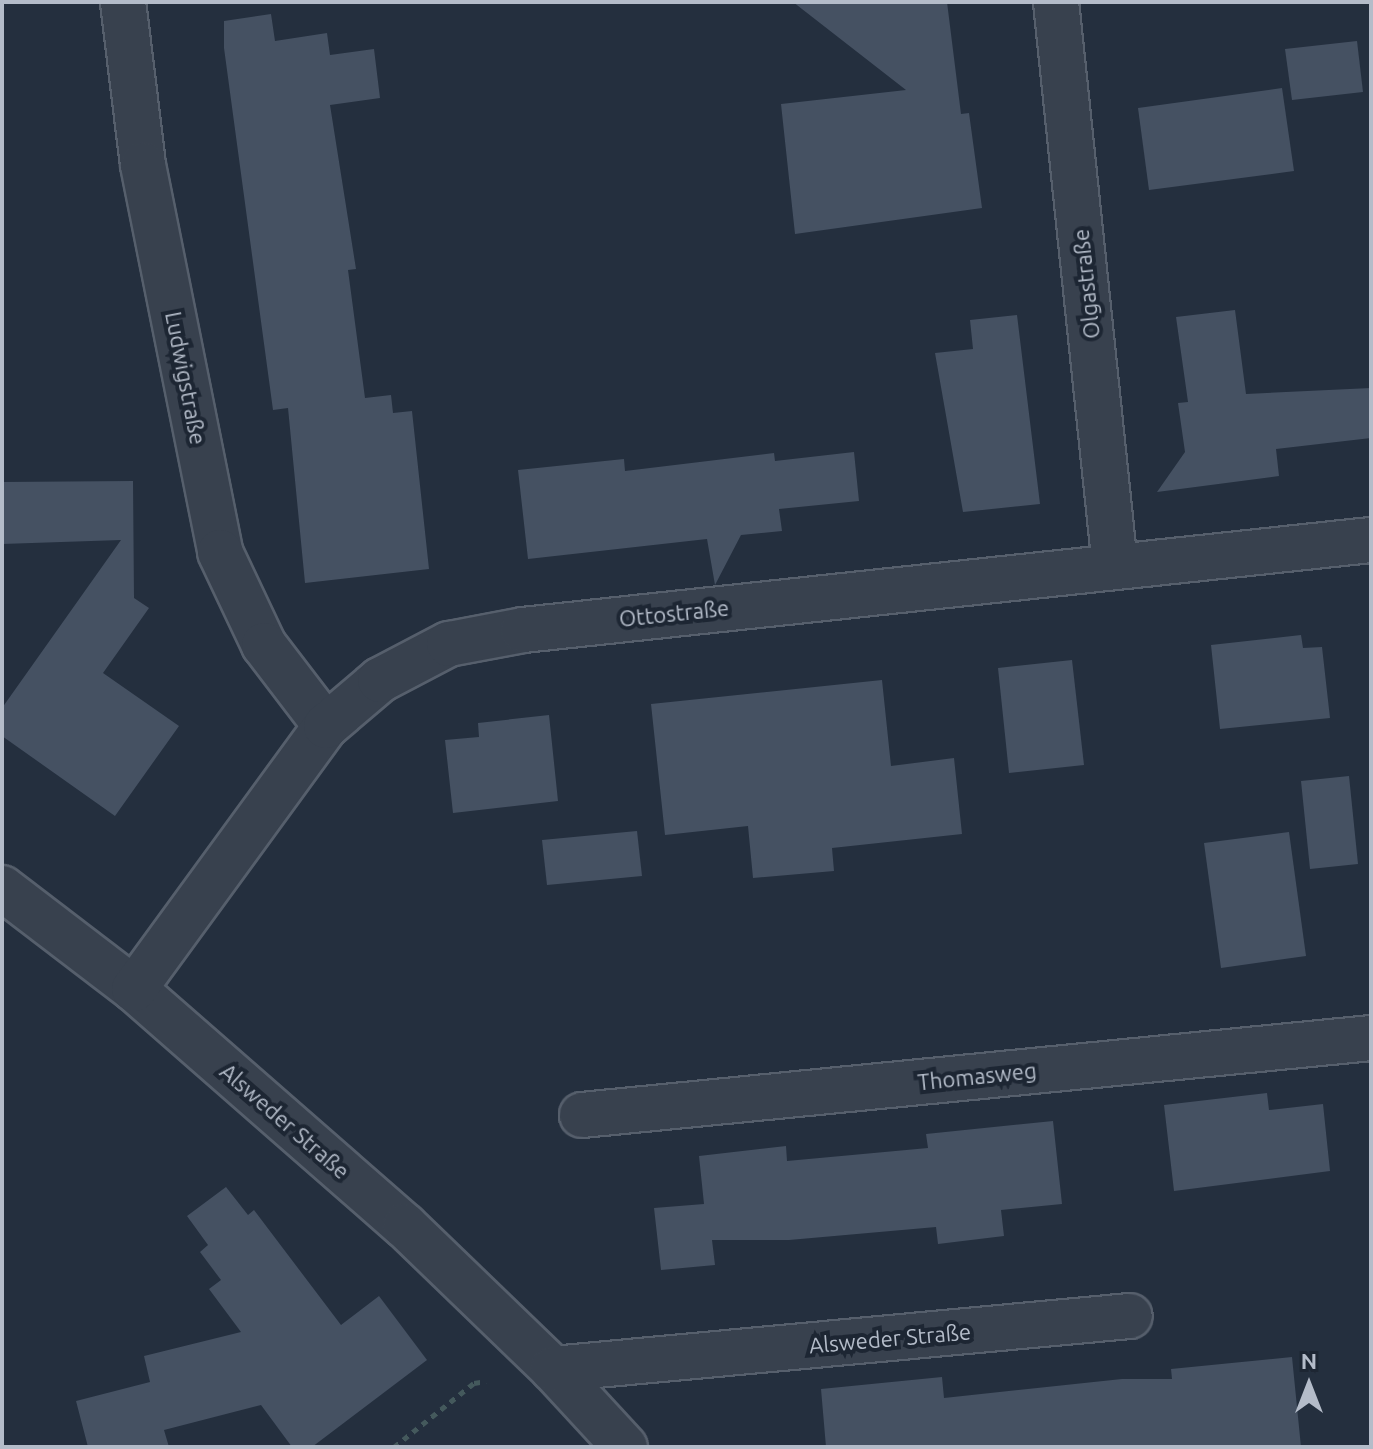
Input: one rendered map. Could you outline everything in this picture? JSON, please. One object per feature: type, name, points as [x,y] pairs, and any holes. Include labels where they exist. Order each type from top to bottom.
[{"type":"street","name":"Ludwigstraße","points":[[123,2],[143,165],[220,552],[264,645],[326,726]]},
{"type":"street","name":"Olgastraße","points":[[1056,2],[1115,566]]},
{"type":"street","name":"Ottostraße","points":[[134,989],[326,726],[380,680],[449,644],[523,630],[1371,540]]},
{"type":"street","name":"Alsweder Straße","points":[[2,888],[134,989],[405,1226],[553,1369],[625,1447]]},
{"type":"street","name":"Thomasweg","points":[[582,1115],[1371,1038]]},
{"type":"street","name":"Alsweder Straße","points":[[553,1369],[1130,1316]]},
{"type":"path","points":[[394,1447],[474,1383],[553,1369]]},
{"type":"building","points":[[793,2],[947,2],[961,114],[969,113],[982,208],[795,234],[781,104],[906,90]]},
{"type":"building","points":[[271,14],[275,41],[327,33],[330,55],[374,49],[380,98],[330,105],[356,269],[348,270],[365,398],[391,395],[393,413],[412,411],[429,569],[305,583],[288,408],[273,410],[224,48],[224,21]]},
{"type":"building","points":[[1357,41],[1363,92],[1292,100],[1285,49]]},
{"type":"building","points":[[1282,88],[1294,171],[1149,190],[1138,108]]},
{"type":"building","points":[[1235,310],[1246,394],[1371,388],[1371,438],[1276,449],[1279,476],[1157,492],[1185,452],[1178,403],[1188,402],[1176,317]]},
{"type":"building","points":[[1017,315],[1040,504],[963,512],[935,353],[973,349],[970,320]]},
{"type":"building","points":[[854,452],[859,501],[779,509],[782,531],[741,535],[715,585],[707,539],[528,559],[518,470],[624,459],[625,471],[774,453],[775,461]]},
{"type":"building","points":[[133,481],[134,598],[149,608],[103,673],[179,726],[115,816],[2,736],[2,708],[121,540],[2,544],[2,482]]},
{"type":"building","points":[[1301,635],[1303,648],[1322,647],[1330,718],[1220,729],[1211,645]]},
{"type":"building","points":[[1072,660],[1084,765],[1009,773],[998,668]]},
{"type":"building","points":[[882,680],[891,766],[954,758],[962,834],[832,848],[834,871],[753,878],[748,826],[665,835],[651,704]]},
{"type":"building","points":[[549,715],[558,801],[453,813],[445,740],[479,737],[478,723]]},
{"type":"building","points":[[1349,776],[1358,864],[1310,869],[1301,781]]},
{"type":"building","points":[[637,831],[642,876],[547,885],[542,840]]},
{"type":"building","points":[[1289,832],[1306,956],[1221,968],[1204,843]]},
{"type":"building","points":[[1267,1093],[1269,1110],[1323,1104],[1330,1171],[1174,1191],[1164,1105]]},
{"type":"building","points":[[1053,1121],[1062,1204],[1001,1210],[1004,1236],[938,1244],[936,1227],[789,1240],[712,1240],[715,1265],[661,1270],[654,1208],[704,1204],[699,1156],[786,1146],[787,1161],[928,1148],[926,1134]]},
{"type":"building","points":[[226,1187],[248,1215],[254,1210],[341,1325],[379,1296],[427,1360],[312,1447],[292,1447],[261,1405],[164,1430],[169,1447],[88,1447],[76,1401],[150,1382],[144,1356],[241,1332],[209,1289],[221,1280],[200,1252],[208,1245],[187,1216]]},
{"type":"building","points":[[1292,1357],[1301,1447],[826,1447],[821,1389],[942,1377],[944,1398],[1122,1379],[1172,1379],[1171,1369]]}]
